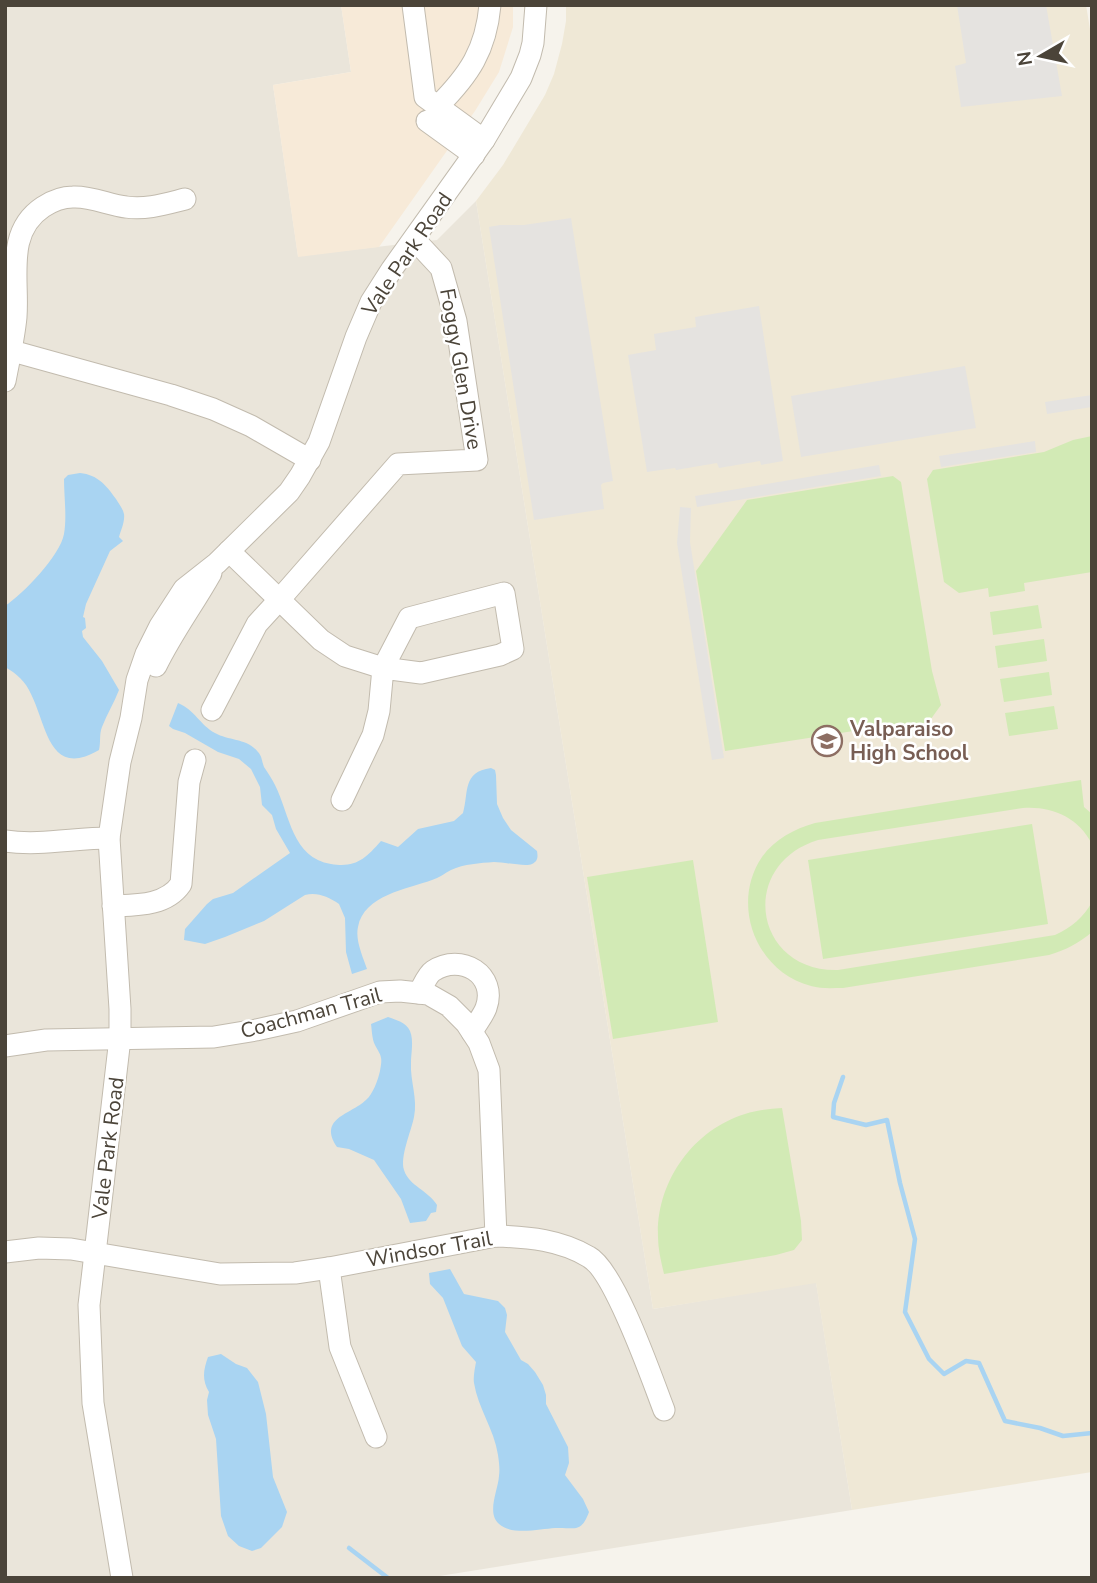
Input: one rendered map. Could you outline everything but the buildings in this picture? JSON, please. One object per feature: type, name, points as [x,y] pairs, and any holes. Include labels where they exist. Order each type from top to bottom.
[{"type":"street","points":[[413,5],[425,97],[433,114],[479,148]]},
{"type":"street","points":[[433,114],[462,80],[477,57],[486,34],[489,5]]},
{"type":"street","name":"Vale Park Road","points":[[122,1578],[93,1403],[89,1305],[120,1038],[109,838],[120,762],[131,718],[167,644],[223,557],[289,492],[310,460],[327,421],[363,318],[380,287],[479,148],[527,66],[535,31],[536,5]]},
{"type":"street","points":[[5,381],[8,350],[16,319],[17,244],[26,224],[40,209],[57,200],[75,197],[138,208],[185,200]]},
{"type":"street","name":"Foggy Glen Drive","points":[[212,709],[257,624],[398,464],[477,460],[456,321],[441,268],[414,239]]},
{"type":"street","points":[[8,350],[214,409],[251,426],[310,460]]},
{"type":"street","points":[[223,557],[279,600],[321,640],[345,656],[383,668],[421,673],[513,649],[504,593],[409,618],[383,668],[379,711],[373,735],[342,800]]},
{"type":"street","points":[[113,906],[154,902],[171,894],[181,884],[188,782],[195,760]]},
{"type":"street","points":[[5,841],[109,838]]},
{"type":"street","points":[[419,993],[431,971],[447,965],[464,964],[475,969],[484,978],[488,992],[486,1007],[472,1032]]},
{"type":"street","name":"Coachman Trail","points":[[5,1046],[46,1040],[214,1037],[297,1021],[380,992],[428,994],[449,1006],[466,1023],[480,1043],[489,1070],[496,1236]]},
{"type":"street","name":"Windsor Trail","points":[[5,1252],[71,1249],[220,1273],[295,1273],[496,1236],[558,1242],[592,1258],[613,1286],[664,1410]]},
{"type":"street","points":[[329,1268],[340,1347],[376,1437]]},
{"type":"shaded area","points":[[5,5],[341,5],[351,72],[273,85],[298,256],[437,240],[476,201],[653,1309],[816,1282],[852,1510],[427,1578],[5,1578]]},
{"type":"shaded area","points":[[341,5],[513,5],[513,27],[499,72],[475,111],[379,247],[298,257],[273,85],[351,72]]},
{"type":"shaded area","name":"Valparaiso High School","points":[[566,5],[1086,5],[1092,41],[1092,1472],[852,1510],[816,1283],[653,1309],[476,201],[503,165],[545,95],[562,44]]},
{"type":"shaded area","points":[[957,5],[1046,5],[1062,96],[961,107],[955,66],[966,63]]},
{"type":"shaded area","points":[[571,218],[613,481],[601,485],[604,509],[534,520],[489,227]]},
{"type":"shaded area","points":[[759,306],[783,461],[761,465],[760,461],[719,468],[717,463],[647,472],[628,355],[656,350],[654,334],[696,327],[695,317]]},
{"type":"shaded area","points":[[965,366],[976,428],[801,457],[791,396]]},
{"type":"shaded area","points":[[1092,395],[1092,407],[1047,414],[1045,402]]},
{"type":"shaded area","points":[[1035,441],[1036,452],[941,467],[939,456]]},
{"type":"shaded area","points":[[879,465],[881,476],[697,507],[695,496]]},
{"type":"shaded area","points":[[680,507],[691,508],[690,542],[724,758],[712,760],[677,543]]},
{"type":"green space","points":[[1092,436],[1092,572],[1024,583],[1025,591],[989,597],[988,588],[959,593],[944,582],[927,479],[933,470],[1044,452],[1073,440]]},
{"type":"green space","points":[[893,476],[901,482],[932,671],[941,705],[928,723],[892,725],[725,751],[696,571],[747,500]]},
{"type":"green space","points":[[1038,605],[1042,628],[993,635],[990,612]]},
{"type":"green space","points":[[1044,639],[1047,661],[998,668],[995,646]]},
{"type":"green space","points":[[1049,672],[1052,695],[1004,702],[1000,679]]},
{"type":"green space","points":[[1054,706],[1058,729],[1009,736],[1005,713]]},
{"type":"green space","points":[[1081,780],[1084,807],[1092,814],[1092,844],[1072,820],[1063,815],[1044,809],[1023,808],[818,840],[792,853],[775,871],[767,893],[766,915],[773,936],[788,954],[810,966],[838,970],[1055,935],[1076,922],[1092,902],[1092,932],[1067,948],[1049,955],[843,988],[823,988],[792,978],[776,967],[754,934],[748,895],[753,875],[767,851],[792,832],[815,823]]},
{"type":"green space","points":[[1032,824],[1048,924],[823,959],[808,860]]},
{"type":"green space","points":[[693,860],[718,1022],[613,1039],[587,877]]},
{"type":"green space","points":[[782,1108],[802,1240],[794,1250],[776,1255],[664,1274],[658,1237],[659,1217],[663,1197],[681,1161],[709,1132],[726,1122],[750,1113]]},
{"type":"water","points":[[80,473],[97,478],[105,485],[124,514],[119,537],[123,541],[110,551],[86,604],[83,617],[86,628],[82,631],[83,637],[102,661],[119,690],[101,730],[99,750],[82,757],[70,758],[52,745],[31,694],[17,675],[5,667],[5,606],[31,584],[56,553],[65,527],[64,479],[68,475]]},
{"type":"water","points":[[178,703],[220,736],[254,747],[275,785],[294,834],[308,853],[318,860],[340,865],[354,863],[365,857],[381,841],[398,847],[418,829],[454,821],[463,813],[471,778],[482,770],[491,768],[495,770],[497,804],[503,818],[511,830],[537,851],[536,860],[529,865],[494,862],[461,866],[435,879],[377,900],[362,916],[357,932],[367,969],[352,974],[346,952],[345,918],[339,904],[319,895],[305,895],[264,921],[205,944],[184,940],[185,929],[213,899],[233,893],[290,853],[276,829],[272,815],[262,805],[260,787],[251,769],[239,759],[218,752],[169,726]]},
{"type":"water","points":[[388,1017],[403,1023],[411,1035],[415,1110],[403,1164],[410,1180],[437,1205],[436,1212],[431,1213],[426,1221],[410,1223],[401,1199],[374,1160],[337,1147],[332,1137],[331,1130],[338,1118],[366,1100],[375,1087],[381,1060],[373,1040],[371,1024]]},
{"type":"water","points":[[450,1269],[464,1294],[498,1301],[505,1308],[505,1332],[521,1360],[528,1364],[543,1385],[546,1404],[568,1447],[569,1463],[565,1475],[589,1512],[583,1524],[576,1528],[517,1531],[503,1527],[495,1518],[493,1507],[499,1460],[476,1392],[476,1362],[462,1346],[443,1298],[430,1284],[429,1273]]},
{"type":"water","points":[[221,1354],[247,1368],[258,1382],[266,1414],[273,1477],[287,1512],[282,1527],[261,1548],[252,1551],[239,1546],[228,1536],[221,1516],[216,1439],[208,1415],[209,1392],[204,1375],[208,1357]]},
{"type":"waterway","points":[[843,1077],[834,1103],[833,1117],[866,1125],[887,1120],[915,1239],[905,1312],[929,1359],[944,1374],[966,1361],[979,1363],[1005,1421],[1063,1436],[1092,1433]]},
{"type":"waterway","points":[[349,1548],[388,1578]]},
{"type":"place","name":"Valparaiso High School","points":[[827,741]]}]
